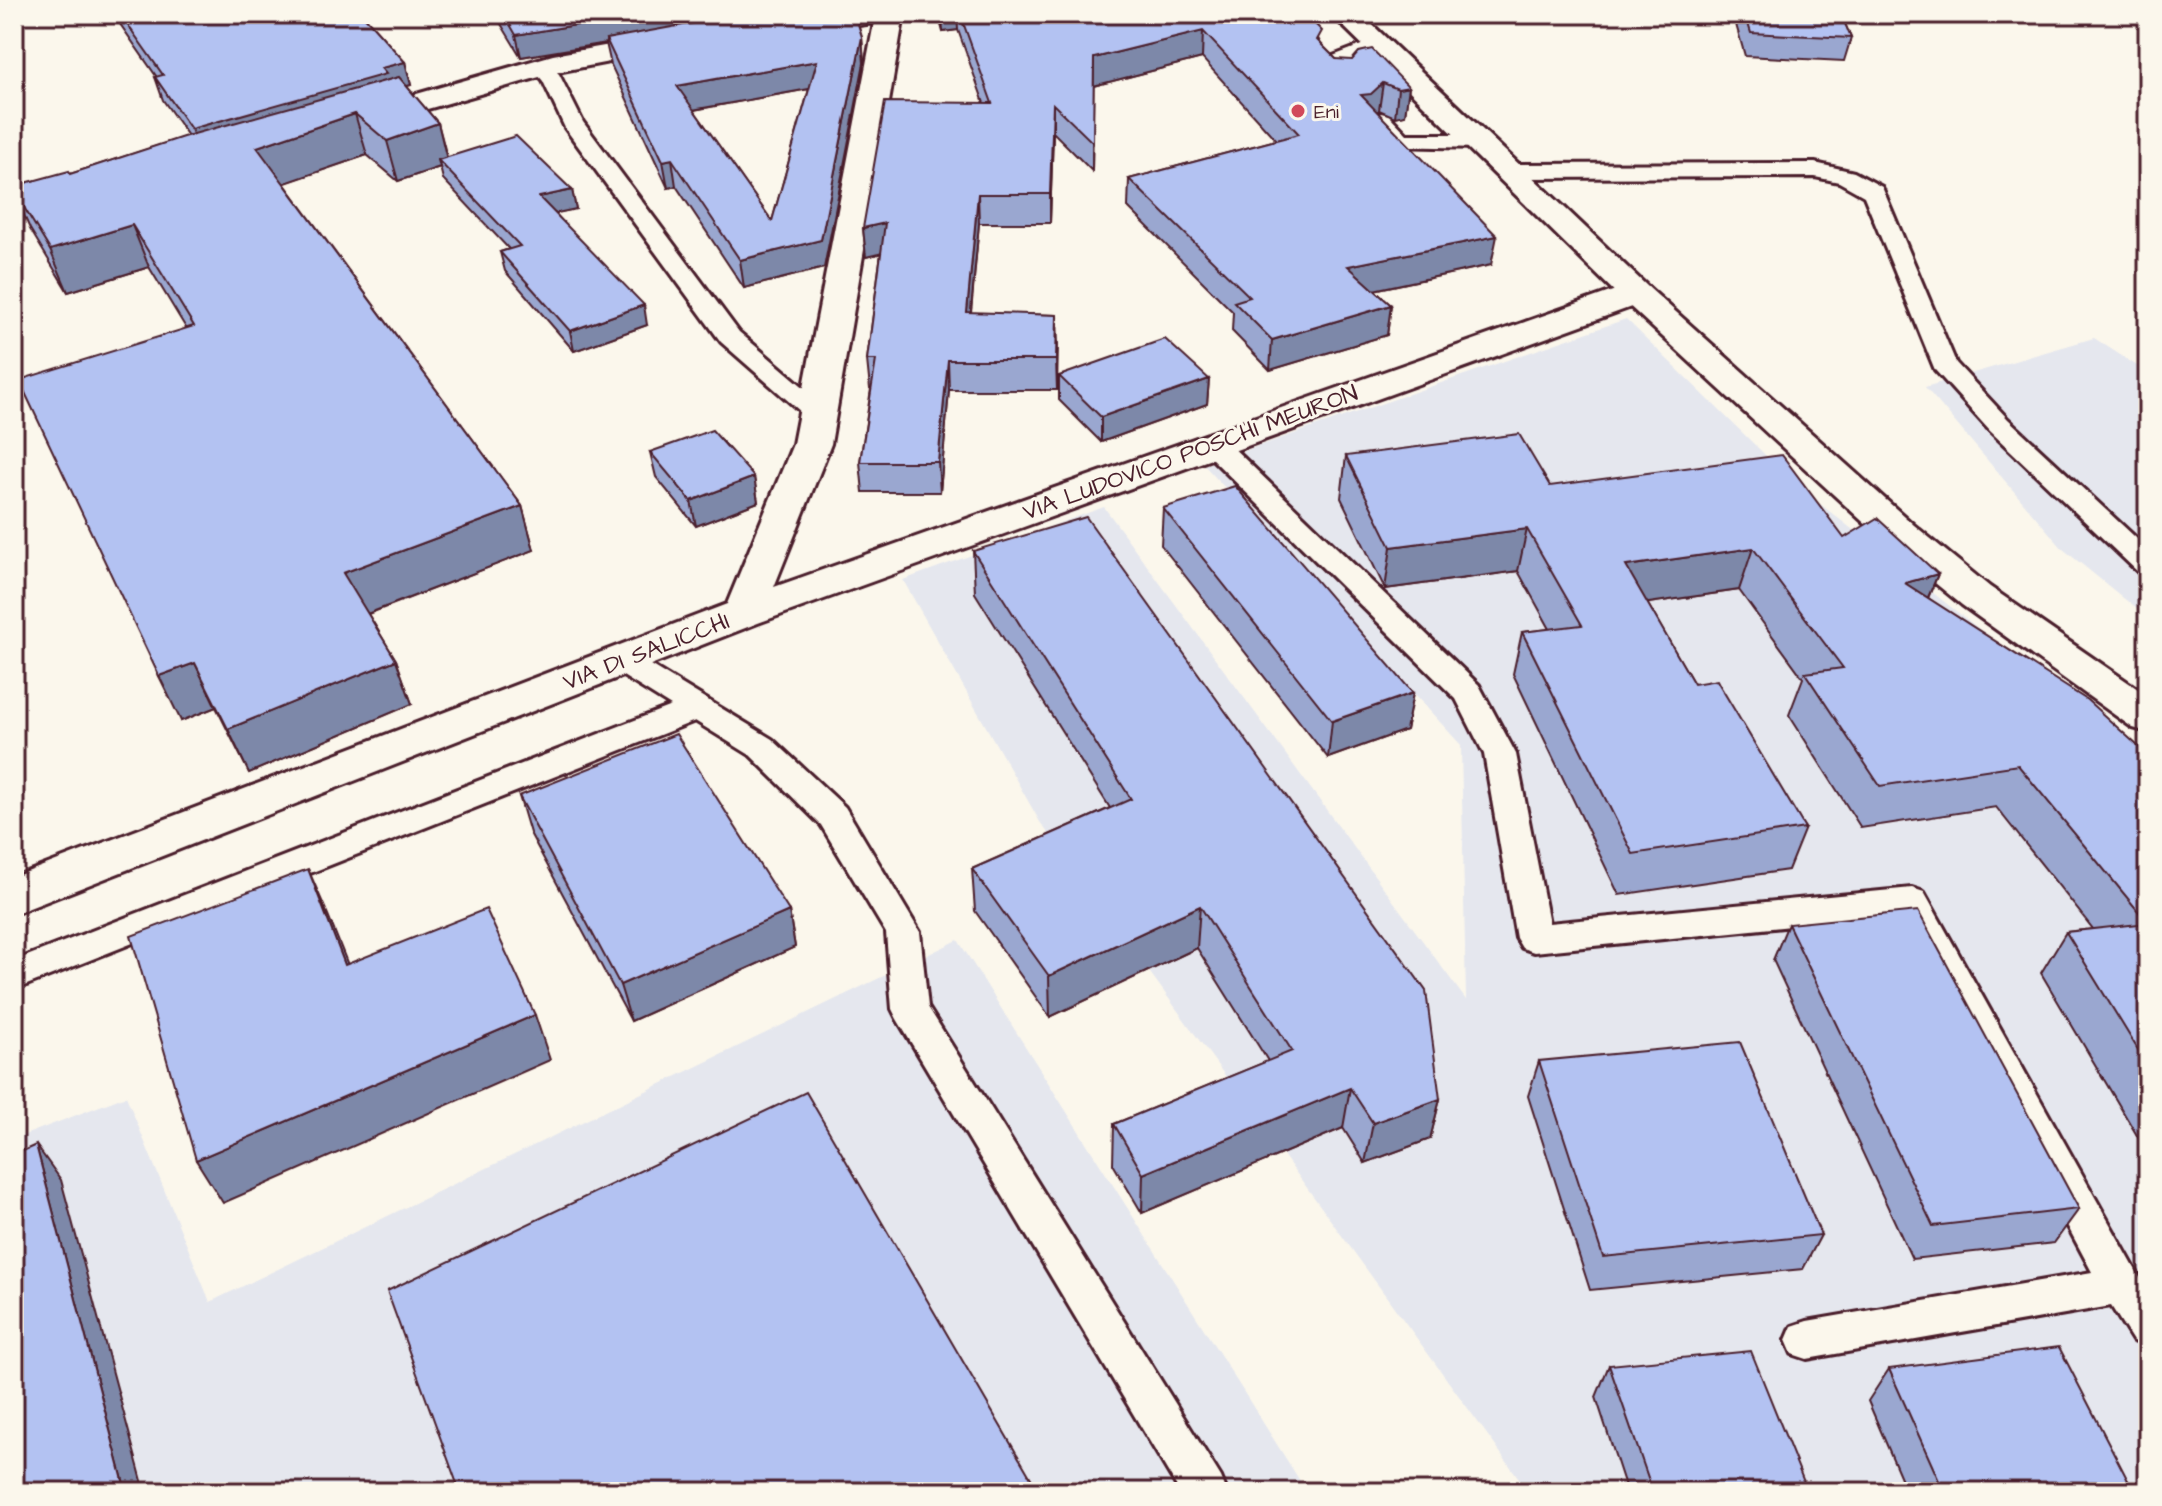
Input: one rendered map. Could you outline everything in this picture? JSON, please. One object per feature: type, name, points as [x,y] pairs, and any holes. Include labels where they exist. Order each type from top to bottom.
[{"type":"street","points":[[767,28],[883,14]]},
{"type":"street","name":"VIA DI SALICCHI","points":[[14,896],[744,613],[812,444],[890,14]]},
{"type":"street","points":[[1345,14],[1636,294],[1900,534],[1976,596],[2148,717]]},
{"type":"street","points":[[337,127],[542,68],[692,38]]},
{"type":"street","name":"VIA LUDOVICO POSCHI MEURON","points":[[744,613],[1636,294]]},
{"type":"lane","points":[[1342,80],[1327,65],[1377,45]]},
{"type":"lane","points":[[542,68],[552,78],[573,123],[730,337],[818,413]]},
{"type":"lane","points":[[1381,120],[1401,141],[1478,141]]},
{"type":"lane","points":[[1509,171],[1815,170],[1846,177],[1874,192],[1944,365],[1999,425],[2148,565]]},
{"type":"lane","points":[[1213,444],[1468,693],[1500,754],[1534,938],[1912,901],[2121,1286],[2148,1327]]},
{"type":"lane","points":[[621,661],[761,747],[833,816],[903,932],[910,1009],[1205,1492]]},
{"type":"lane","points":[[14,976],[697,708]]},
{"type":"lane","points":[[1807,1340],[2121,1286]]},
{"type":"shaded area","points":[[1626,319],[1796,485],[2120,740],[2148,756],[2148,1492],[1529,1492],[1040,822],[903,580],[1104,507],[1466,1000],[1461,745],[1204,465]]},
{"type":"shaded area","points":[[2094,338],[2148,373],[2148,618],[2063,549],[1925,387]]},
{"type":"shaded area","points":[[958,940],[1307,1492],[14,1492],[14,1139],[126,1096],[210,1302]]},
{"type":"building","points":[[120,14],[362,14],[405,62],[381,68],[386,74],[191,129],[155,77],[163,75]]},
{"type":"building","points":[[504,14],[643,14],[516,35]]},
{"type":"building","points":[[761,14],[855,14],[862,37],[821,240],[740,260],[672,159],[663,161],[606,39]],"holes":[[[817,61],[772,221],[677,86]]]},
{"type":"building","points":[[960,14],[1305,14],[1322,31],[1317,40],[1336,59],[1352,60],[1359,52],[1372,49],[1409,87],[1398,89],[1383,83],[1371,94],[1361,95],[1497,236],[1348,266],[1391,305],[1272,340],[1234,302],[1250,297],[1129,179],[1299,134],[1203,31],[1094,58],[1093,143],[1053,104],[1050,194],[978,194],[967,312],[1057,315],[1056,360],[948,360],[938,462],[860,462],[876,360],[867,360],[885,223],[863,228],[885,102],[992,103]]},
{"type":"building","points":[[1745,14],[1841,14],[1851,38],[1751,33]]},
{"type":"building","points":[[399,77],[438,123],[387,141],[355,114],[257,147],[522,506],[343,573],[396,660],[228,729],[195,663],[159,676],[19,380],[194,326],[132,225],[50,250],[14,191],[14,186],[69,171],[70,174],[183,137]]},
{"type":"building","points":[[516,136],[572,190],[539,197],[644,305],[570,331],[500,252],[520,246],[438,160]]},
{"type":"building","points":[[1165,339],[1209,379],[1101,417],[1059,376]]},
{"type":"building","points":[[712,430],[754,477],[691,501],[650,452]]},
{"type":"building","points":[[1519,434],[1550,486],[1782,455],[1844,538],[1877,518],[1938,574],[1905,583],[2087,700],[2148,755],[2148,923],[2018,765],[1880,786],[1805,673],[1843,668],[1753,548],[1626,566],[1694,684],[1717,680],[1805,828],[1633,854],[1522,632],[1582,625],[1527,529],[1391,547],[1346,456]]},
{"type":"building","points":[[1235,486],[1413,693],[1332,721],[1163,508]]},
{"type":"building","points":[[1086,517],[1426,991],[1440,1099],[1373,1123],[1350,1088],[1143,1174],[1114,1124],[1292,1051],[1200,906],[1049,976],[972,869],[1131,799],[973,551]]},
{"type":"building","points":[[676,734],[789,911],[620,985],[519,796]]},
{"type":"building","points":[[308,869],[345,965],[486,909],[535,1015],[196,1160],[131,936]]},
{"type":"building","points":[[1918,911],[2079,1209],[1933,1226],[1788,924]]},
{"type":"building","points":[[2148,923],[2148,1066],[2066,932]]},
{"type":"building","points":[[1740,1042],[1821,1235],[1603,1257],[1539,1061]]},
{"type":"building","points":[[806,1092],[1039,1492],[460,1492],[387,1291]]},
{"type":"building","points":[[36,1145],[126,1492],[14,1492],[14,1155]]},
{"type":"building","points":[[2059,1347],[2134,1492],[1944,1492],[1889,1369]]},
{"type":"building","points":[[1751,1351],[1808,1492],[1653,1492],[1609,1365]]},
{"type":"place","name":"Eni","points":[[1298,111]]}]
